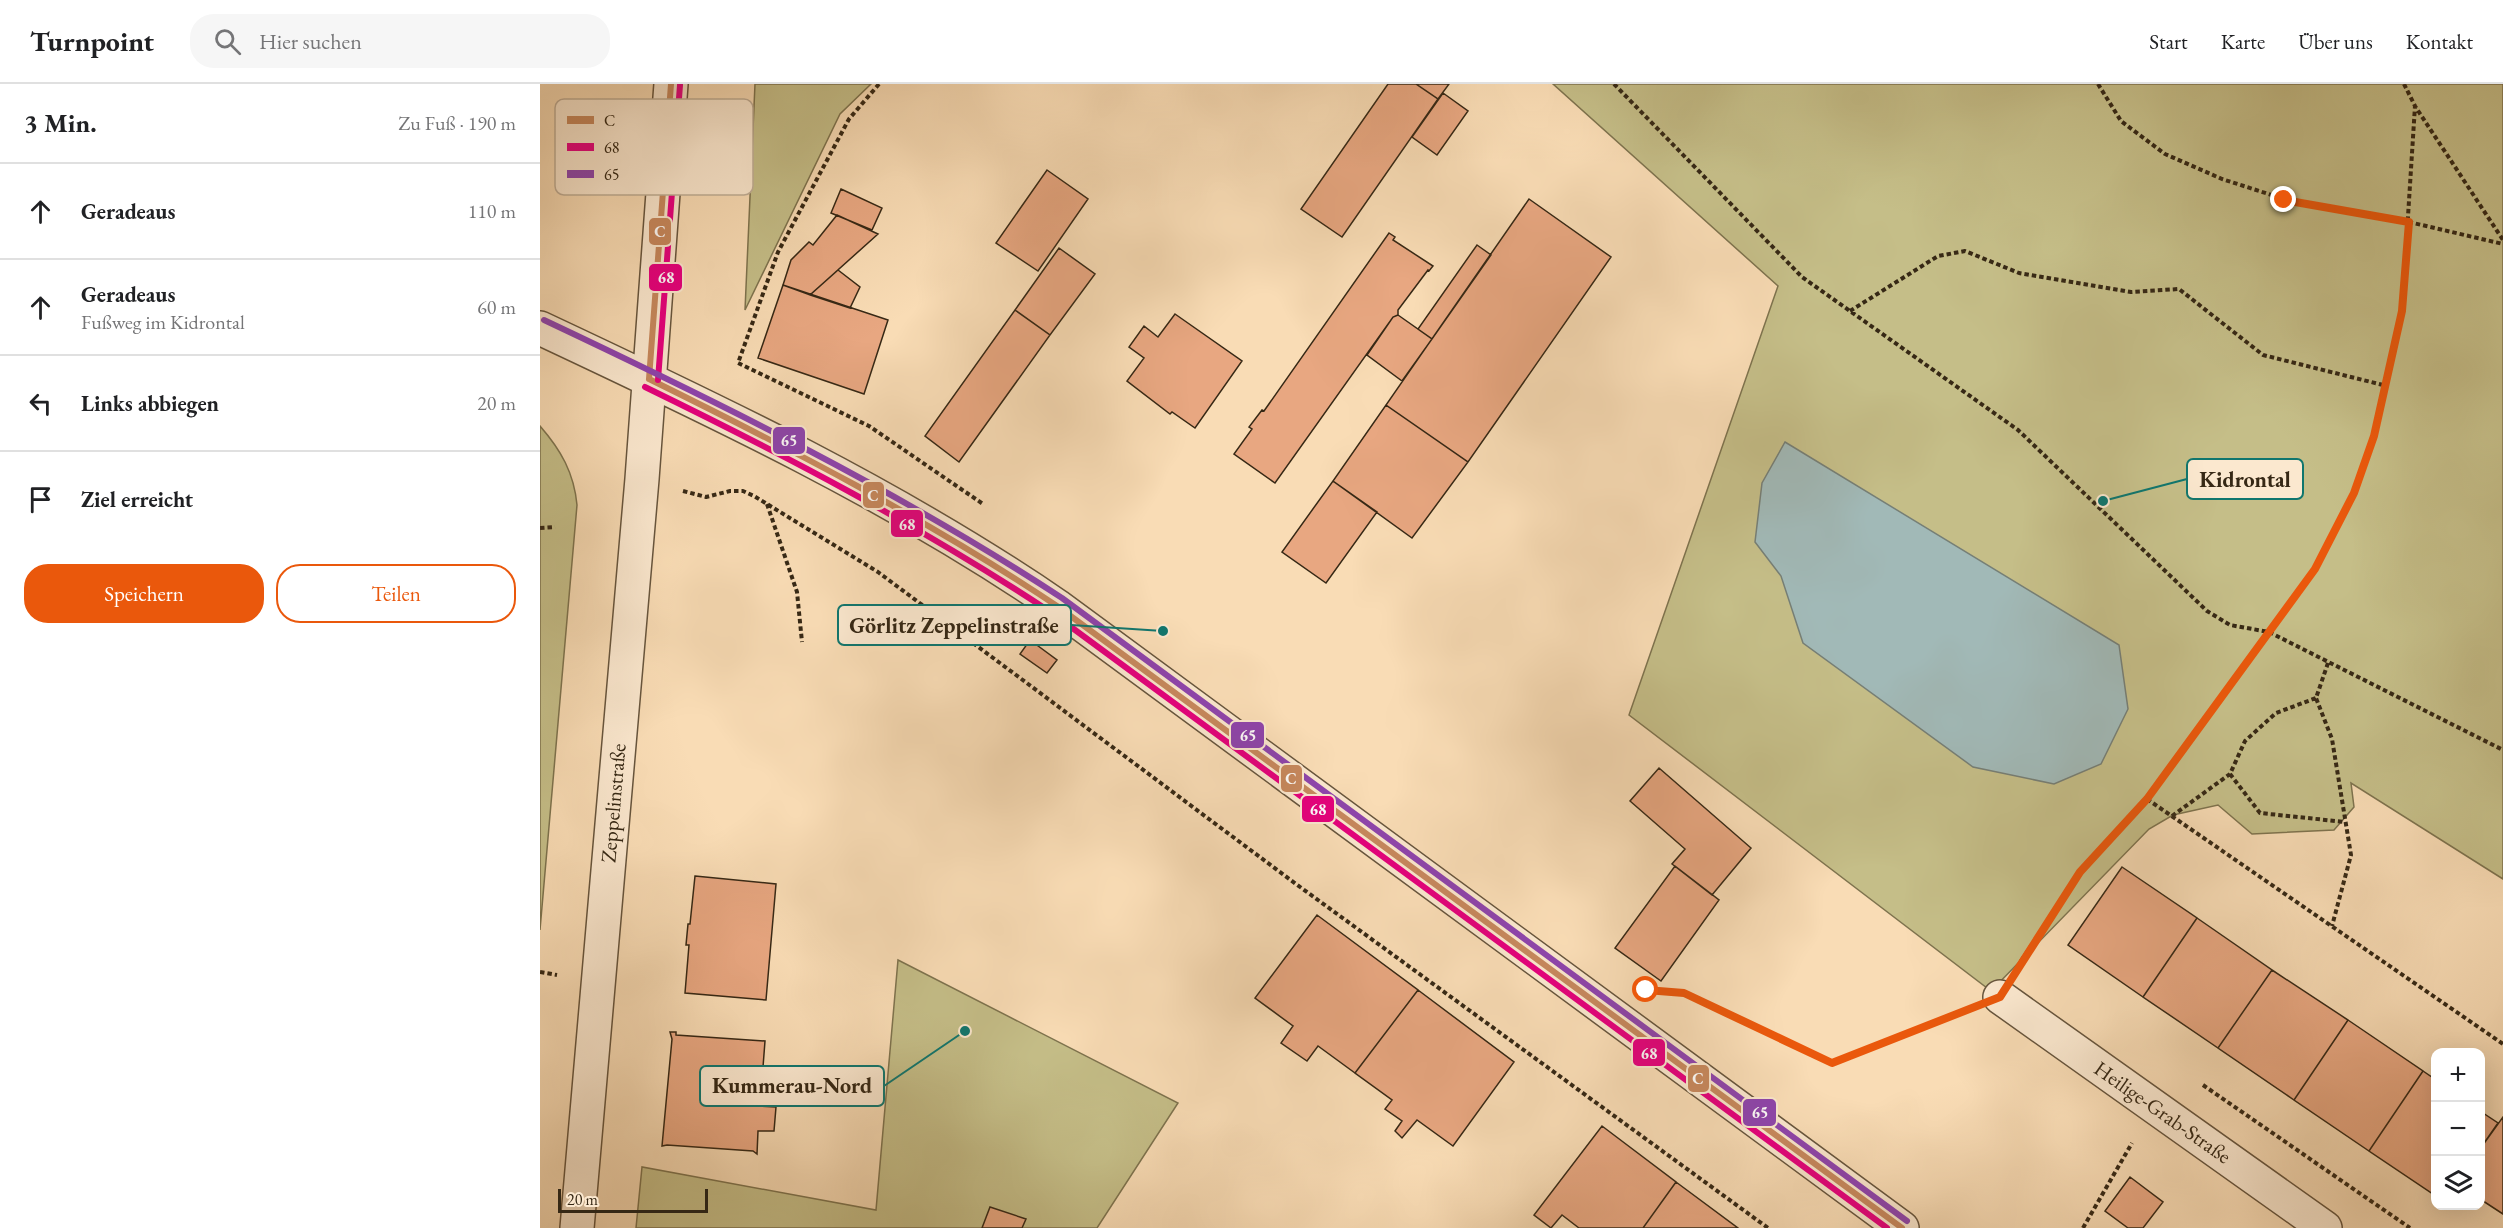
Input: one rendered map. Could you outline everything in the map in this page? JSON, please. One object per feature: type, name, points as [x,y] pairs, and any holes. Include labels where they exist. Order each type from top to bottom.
[{"type":"street","name":"Zeppelinstraße","points":[[670,99],[671,84]]},
{"type":"street","name":"Zeppelinstraße","points":[[577,1228],[642,479],[663,195]]},
{"type":"street","points":[[540,328],[826,466],[1003,568],[1902,1228]]},
{"type":"street","name":"Heilige-Grab-Straße","points":[[2000,997],[2325,1228]]},
{"type":"path","points":[[738,363],[777,252],[849,119],[879,84]]},
{"type":"path","points":[[1614,84],[1802,277],[2018,430],[2207,611],[2230,625],[2269,633],[2503,750]]},
{"type":"path","points":[[2098,84],[2121,121],[2165,154],[2222,179],[2284,200],[2409,222],[2503,242]]},
{"type":"path","points":[[2404,84],[2415,106],[2503,242]]},
{"type":"path","points":[[1655,991],[1684,993],[1832,1063],[2000,997],[2022,959],[2080,872],[2147,799],[2315,569],[2354,493],[2374,436],[2402,311],[2415,106]]},
{"type":"path","points":[[1850,311],[1938,256],[1965,251],[2019,273],[2131,292],[2179,289],[2263,355],[2387,386]]},
{"type":"path","points":[[642,479],[706,497],[730,491],[743,492],[767,504],[878,572],[1296,885],[1768,1228]]},
{"type":"path","points":[[767,504],[797,592],[802,642]]},
{"type":"path","points":[[540,528],[555,527]]},
{"type":"path","points":[[2328,663],[2316,698],[2332,739],[2351,855],[2332,926]]},
{"type":"path","points":[[2172,816],[2230,774],[2245,741],[2276,713],[2316,698]]},
{"type":"path","points":[[2230,774],[2260,813],[2346,822]]},
{"type":"path","points":[[2147,799],[2503,1044]]},
{"type":"path","points":[[2022,959],[2032,965]]},
{"type":"path","points":[[2197,1080],[2410,1228]]},
{"type":"path","points":[[2083,1228],[2154,1106]]},
{"type":"shaded area","points":[[755,84],[871,84],[840,114],[745,310],[750,195],[753,195]]},
{"type":"shaded area","points":[[1553,84],[2503,84],[2503,879],[2351,783],[2354,807],[2334,830],[2252,834],[2218,805],[2173,815],[2149,829],[1991,991],[1629,715],[1778,286]]},
{"type":"shaded area","points":[[540,426],[554,444],[570,472],[577,505],[540,930]]},
{"type":"shaded area","points":[[898,960],[1178,1103],[1097,1228],[636,1228],[642,1167],[876,1210]]},
{"type":"water","points":[[1785,442],[2119,645],[2128,709],[2101,764],[2054,784],[1973,767],[1803,643],[1781,576],[1755,542],[1762,483]]},
{"type":"building","points":[[1388,84],[1416,84],[1438,99],[1342,237],[1301,209]]},
{"type":"building","points":[[1416,84],[1449,84],[1438,99]]},
{"type":"building","points":[[1443,93],[1468,111],[1437,155],[1412,137]]},
{"type":"building","points":[[1047,170],[1088,199],[1038,271],[996,243]]},
{"type":"building","points":[[841,189],[882,208],[872,230],[831,213]]},
{"type":"building","points":[[1529,199],[1611,257],[1468,462],[1386,405]]},
{"type":"building","points":[[837,215],[878,234],[810,295],[783,285],[791,260],[809,242],[813,245]]},
{"type":"building","points":[[1389,233],[1395,237],[1393,240],[1433,266],[1398,310],[1398,315],[1393,317],[1275,483],[1234,454],[1252,429],[1249,427],[1262,410],[1264,411]]},
{"type":"building","points":[[1477,245],[1491,255],[1432,339],[1418,329]]},
{"type":"building","points":[[1059,248],[1095,274],[1050,335],[1015,310]]},
{"type":"building","points":[[838,270],[860,287],[850,308],[810,295]]},
{"type":"building","points":[[783,285],[888,320],[864,394],[758,358]]},
{"type":"building","points":[[1015,310],[1050,335],[959,462],[925,436]]},
{"type":"building","points":[[1175,314],[1242,361],[1195,428],[1172,412],[1170,414],[1127,381],[1144,358],[1129,347],[1144,326],[1158,337]]},
{"type":"building","points":[[1398,315],[1432,339],[1402,381],[1367,355],[1393,317]]},
{"type":"building","points":[[1386,405],[1468,462],[1412,538],[1333,481]]},
{"type":"building","points":[[1333,481],[1377,512],[1326,583],[1282,552]]},
{"type":"building","points":[[1030,640],[1057,660],[1047,673],[1020,654]]},
{"type":"building","points":[[1659,768],[1751,848],[1712,895],[1672,864],[1685,849],[1630,801]]},
{"type":"building","points":[[1675,866],[1719,900],[1661,981],[1615,948]]},
{"type":"building","points":[[2122,867],[2197,918],[2143,997],[2068,945]]},
{"type":"building","points":[[695,876],[776,884],[766,1000],[685,993],[689,945],[686,945]]},
{"type":"building","points":[[1317,915],[1418,990],[1355,1073],[1318,1046],[1307,1061],[1281,1043],[1293,1026],[1255,998]]},
{"type":"building","points":[[2197,918],[2272,970],[2218,1048],[2143,997]]},
{"type":"building","points":[[2272,970],[2348,1020],[2294,1100],[2218,1048]]},
{"type":"building","points":[[1418,990],[1514,1062],[1453,1146],[1417,1120],[1402,1138],[1395,1131],[1402,1121],[1385,1109],[1392,1100],[1355,1073]]},
{"type":"building","points":[[2348,1020],[2423,1071],[2369,1151],[2294,1100]]},
{"type":"building","points":[[670,1032],[676,1032],[676,1035],[765,1041],[760,1106],[776,1107],[774,1131],[758,1131],[757,1154],[753,1151],[662,1146],[672,1039]]},
{"type":"building","points":[[2423,1071],[2431,1077],[2431,1193],[2369,1151]]},
{"type":"building","points":[[2485,1114],[2498,1123],[2485,1142]]},
{"type":"building","points":[[2503,1117],[2503,1214],[2485,1202],[2485,1142]]},
{"type":"building","points":[[1602,1126],[1676,1182],[1643,1228],[1579,1228],[1562,1215],[1551,1228],[1534,1215]]},
{"type":"building","points":[[2130,1177],[2163,1202],[2143,1228],[2128,1228],[2105,1211]]},
{"type":"building","points":[[1676,1182],[1738,1228],[1643,1228]]},
{"type":"building","points":[[990,1207],[1026,1219],[1022,1228],[982,1228]]},
{"type":"transit line","name":"C","points":[[670,99],[671,84]]},
{"type":"transit line","name":"68","points":[[679,99],[680,85]]},
{"type":"transit line","name":"C","points":[[649,379],[663,195]]},
{"type":"transit line","name":"68","points":[[658,380],[672,195]]},
{"type":"transit line","name":"65","points":[[544,320],[808,450],[1000,558],[1062,598],[1907,1221]]},
{"type":"transit line","name":"C","points":[[649,379],[754,431],[908,514],[1057,606],[1902,1228]]},
{"type":"transit line","name":"68","points":[[645,387],[852,493],[953,551],[1052,613],[1887,1228]]},
{"type":"place","name":"Kidrontal","points":[[2103,501]]},
{"type":"place","name":"Görlitz Zeppelinstraße","points":[[1163,631]]},
{"type":"place","name":"Kummerau-Nord","points":[[965,1031]]},
{"type":"route","points":[[1646,990],[1684,993],[1832,1063],[2000,997],[2022,959],[2080,872],[2147,799],[2315,569],[2354,493],[2374,436],[2388,382],[2402,311],[2409,222],[2284,200]]}]
